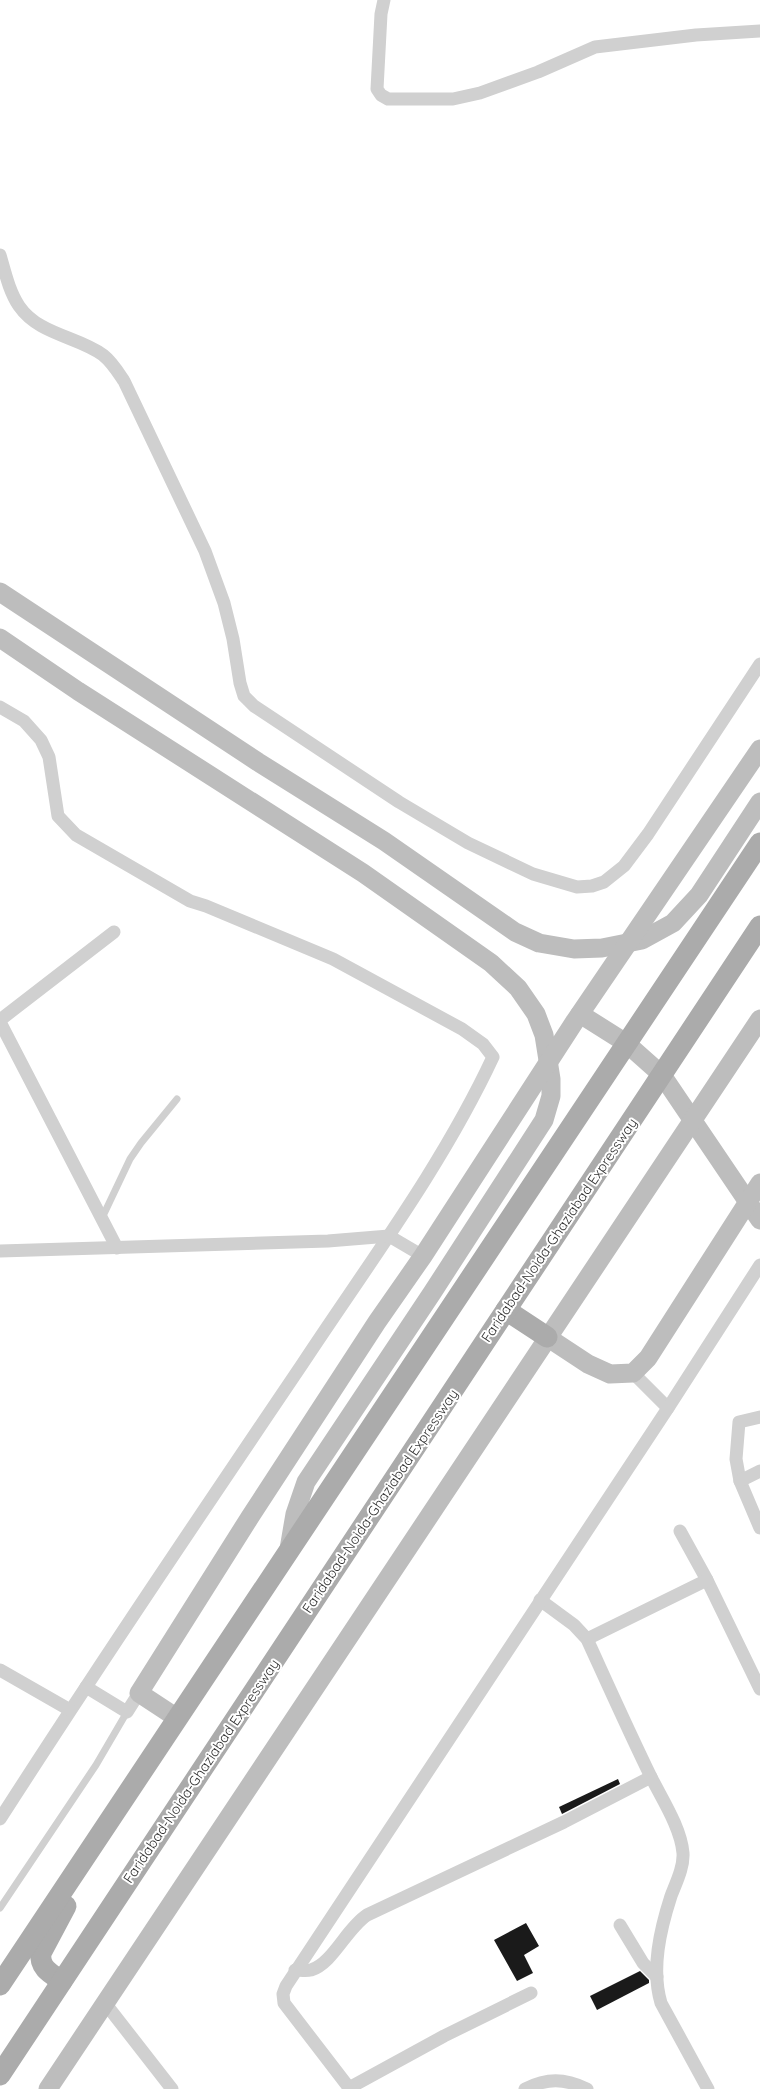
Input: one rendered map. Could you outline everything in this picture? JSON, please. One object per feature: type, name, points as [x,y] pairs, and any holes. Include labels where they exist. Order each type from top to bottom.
[{"type":"main road","points":[[0,1984],[760,843]]},
{"type":"main road","name":"Faridabad-Noida-Ghaziabad Expressway","points":[[0,2075],[760,926]]},
{"type":"main road","points":[[506,1310],[547,1337]]},
{"type":"main road","points":[[62,1981],[45,1969],[40,1960],[41,1953],[74,1888],[72,1877]]},
{"type":"street","points":[[384,0],[381,14],[377,89],[381,95],[388,99],[398,100],[453,99],[480,94],[538,72],[595,47],[696,35],[760,31]]},
{"type":"street","points":[[0,255],[11,289],[20,306],[30,318],[52,332],[103,356],[114,367],[124,381],[205,551],[224,603],[233,639],[240,683],[244,696],[254,706],[399,802],[468,844],[533,874],[577,887],[592,886],[604,882],[624,866],[648,834],[760,664]]},
{"type":"street","points":[[0,592],[258,762],[384,841],[515,932],[539,943],[574,949],[602,948],[642,940],[673,922],[699,895],[760,802]]},
{"type":"street","points":[[0,638],[78,691],[363,873],[491,963],[518,988],[536,1014],[544,1034],[550,1070],[551,1096],[544,1120],[432,1293],[306,1482],[295,1514],[289,1549]]},
{"type":"street","points":[[0,707],[24,721],[41,740],[49,758],[58,816],[76,834],[190,901],[206,906],[340,962],[462,1029],[483,1044],[493,1057],[476,1094],[389,1236],[70,1710],[0,1819]]},
{"type":"street","points":[[86,1687],[127,1712],[250,1517],[377,1322],[550,1070],[580,1014],[760,749]]},
{"type":"street","points":[[114,932],[0,1021],[117,1248]]},
{"type":"street","points":[[580,1014],[626,1043],[662,1075],[760,1220]]},
{"type":"street","points":[[48,2089],[760,1019]]},
{"type":"street","points":[[547,1337],[588,1364],[610,1374],[633,1373],[648,1358],[760,1182]]},
{"type":"street","points":[[0,1251],[328,1241],[389,1236],[423,1256]]},
{"type":"street","points":[[531,1993],[444,2036],[350,2089],[284,2003],[283,1994],[295,1970],[668,1408],[760,1265]]},
{"type":"street","points":[[633,1373],[668,1408]]},
{"type":"street","points":[[760,1417],[739,1422],[736,1458],[740,1481],[760,1528]]},
{"type":"street","points":[[740,1481],[760,1471]]},
{"type":"street","points":[[680,1531],[707,1580],[760,1689]]},
{"type":"street","points":[[587,1640],[707,1580]]},
{"type":"street","points":[[540,1600],[574,1625],[587,1640],[651,1777],[668,1809],[680,1840],[683,1853],[681,1868],[665,1916],[657,1958],[657,1988],[661,2003],[708,2089]]},
{"type":"street","points":[[0,1670],[70,1710]]},
{"type":"street","points":[[139,1693],[177,1718]]},
{"type":"street","points":[[295,1970],[310,1970],[325,1961],[356,1922],[367,1914],[564,1822],[651,1777]]},
{"type":"street","points":[[620,1925],[643,1963],[657,1977]]},
{"type":"street","points":[[106,2003],[172,2089]]},
{"type":"street","points":[[525,2089],[540,2081],[551,2080],[571,2083],[587,2089]]},
{"type":"lane","points":[[102,1218],[130,1159],[140,1143],[177,1099]]},
{"type":"lane","points":[[0,1908],[96,1765],[127,1712]]},
{"type":"building","points":[[618,1779],[620,1784],[562,1814],[559,1807]]},
{"type":"building","points":[[526,1923],[539,1946],[524,1955],[533,1973],[517,1981],[494,1940]]},
{"type":"building","points":[[640,1971],[649,1980],[649,1983],[597,2010],[590,1996]]}]
